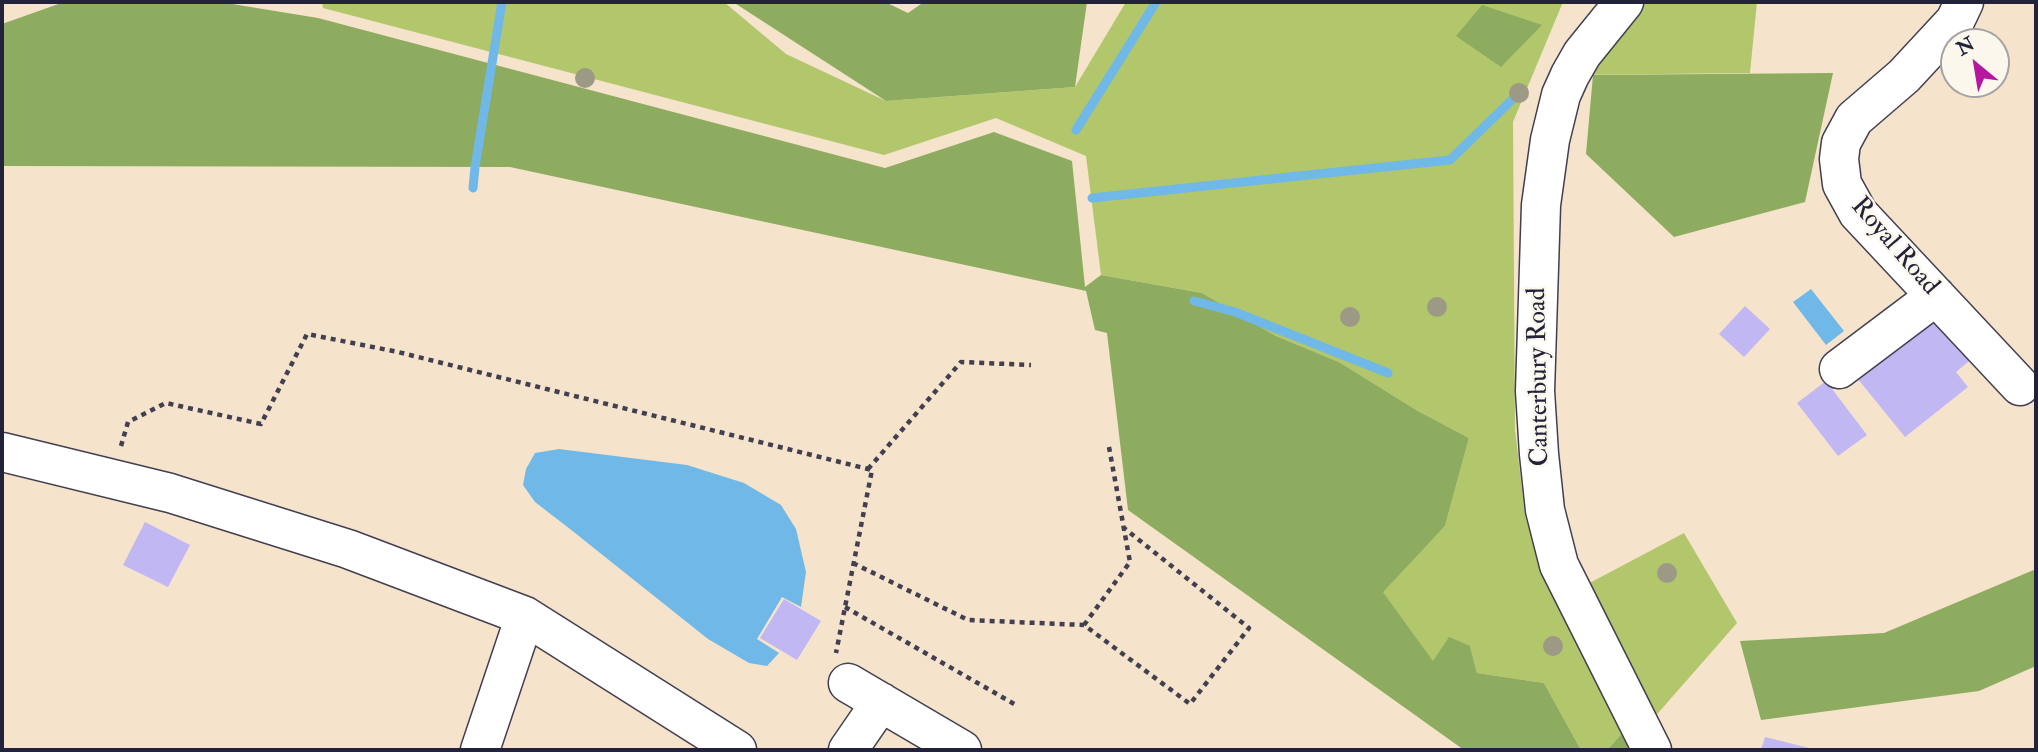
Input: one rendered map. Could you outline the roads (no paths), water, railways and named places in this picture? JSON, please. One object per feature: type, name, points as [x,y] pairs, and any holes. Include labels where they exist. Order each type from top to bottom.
[{"type":"street","name":"Canterbury Road","points":[[1624,2],[1582,54],[1570,75],[1561,95],[1550,140],[1541,205],[1535,391],[1545,510],[1559,565],[1652,750]]},
{"type":"street","name":"Royal Road","points":[[1964,2],[1955,21],[1913,67],[1854,119],[1841,143],[1839,159],[1842,184],[1858,213],[2020,386]]},
{"type":"street","points":[[1839,369],[1936,296]]},
{"type":"street","points":[[2,452],[170,493],[348,550],[524,616],[737,750]]},
{"type":"street","points":[[480,750],[524,616]]},
{"type":"street","points":[[848,683],[962,750]]},
{"type":"street","points":[[848,750],[881,702]]},
{"type":"water","points":[[1811,289],[1844,331],[1826,345],[1793,302]]},
{"type":"water","points":[[559,449],[687,465],[744,483],[781,505],[796,529],[806,572],[801,607],[782,597],[757,639],[779,653],[767,666],[749,663],[708,639],[535,502],[523,485],[526,469],[535,453]]},
{"type":"waterway","points":[[473,188],[502,2]]},
{"type":"waterway","points":[[1076,130],[1156,2]]},
{"type":"waterway","points":[[1092,198],[1450,160],[1519,93]]},
{"type":"waterway","points":[[1194,301],[1235,312],[1388,373]]}]
